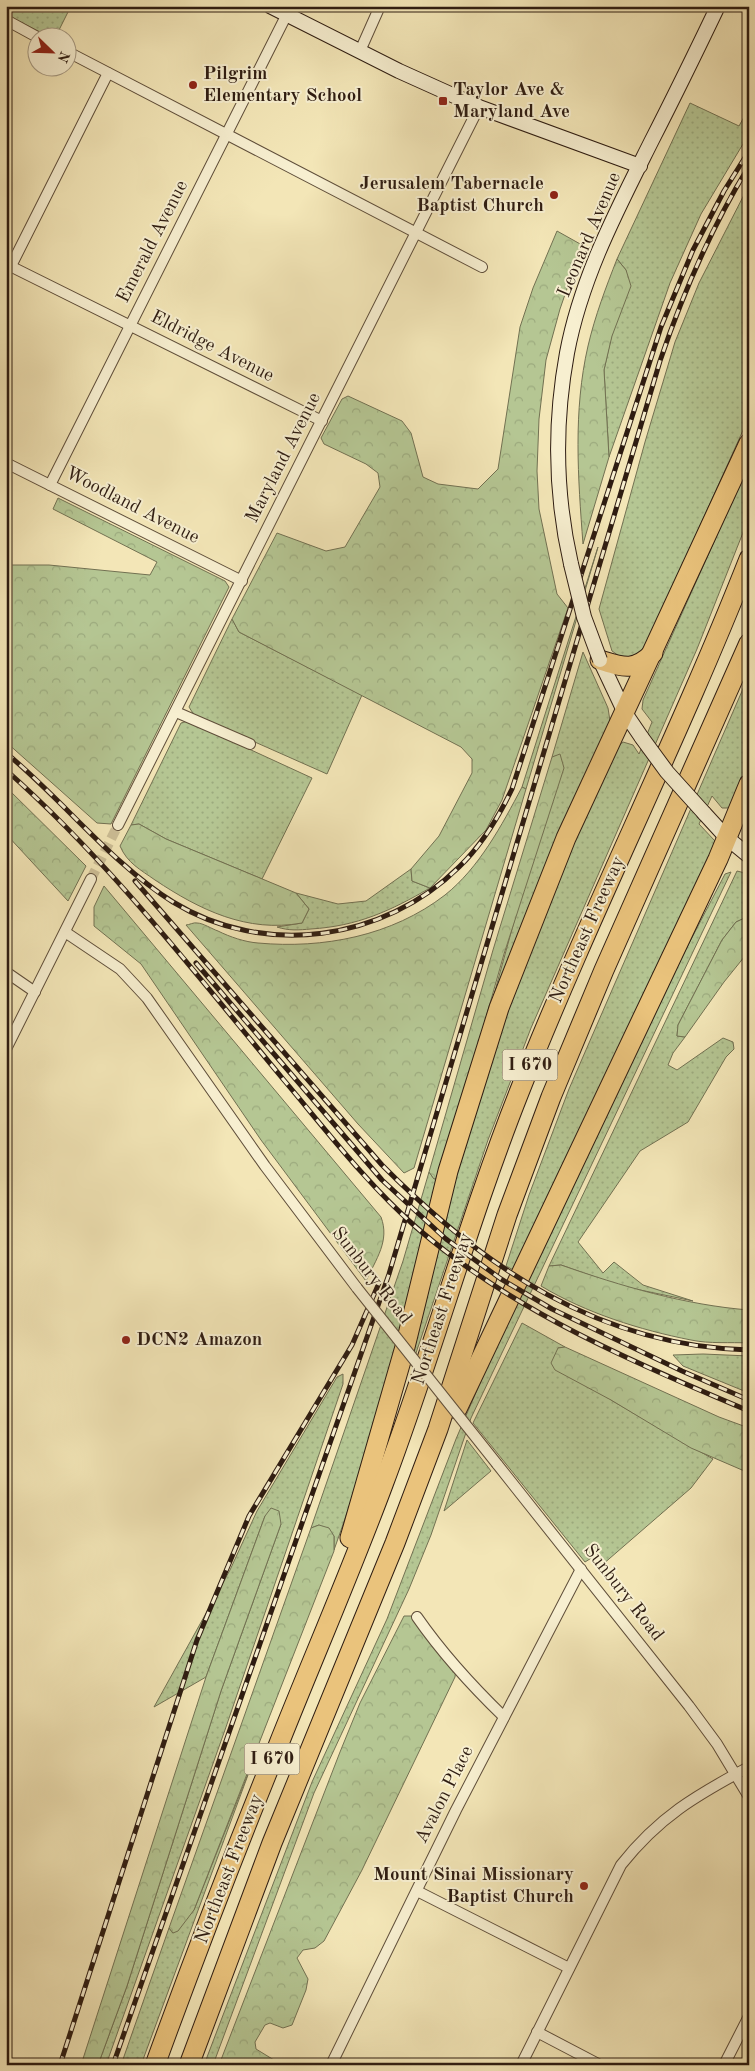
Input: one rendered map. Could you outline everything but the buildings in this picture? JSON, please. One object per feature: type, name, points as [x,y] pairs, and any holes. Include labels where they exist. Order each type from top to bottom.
[{"type":"highway","points":[[344,1583],[344,1559],[382,1432],[448,1171],[478,1070],[526,937],[562,847],[749,443]]},
{"type":"highway","name":"Northeast Freeway","points":[[155,2065],[253,1807],[344,1583],[405,1425],[469,1229],[520,1088],[575,958],[711,653],[749,559]]},
{"type":"highway","name":"Northeast Freeway","points":[[189,2065],[255,1887],[438,1429],[507,1215],[551,1096],[604,970],[749,643]]},
{"type":"highway","points":[[600,660],[630,667],[638,666],[653,652]]},
{"type":"highway","points":[[346,1659],[397,1551],[468,1381],[714,868],[749,784]]},
{"type":"main road","points":[[270,6],[479,107],[640,166]]},
{"type":"main road","name":"Leonard Avenue","points":[[718,6],[593,265],[567,352],[560,398],[557,452],[559,499],[570,564],[584,617],[600,660],[625,713],[667,772],[726,837],[749,856]]},
{"type":"street","points":[[360,50],[380,6]]},
{"type":"street","name":"Emerald Avenue","points":[[50,485],[287,14]]},
{"type":"street","points":[[6,20],[28,32]]},
{"type":"street","points":[[78,57],[482,267]]},
{"type":"street","points":[[8,265],[108,73]]},
{"type":"street","name":"Maryland Avenue","points":[[118,824],[479,107]]},
{"type":"street","name":"Eldridge Avenue","points":[[8,265],[322,421]]},
{"type":"street","name":"Woodland Avenue","points":[[6,463],[242,581]]},
{"type":"street","points":[[176,712],[250,744]]},
{"type":"street","points":[[6,1049],[91,879]]},
{"type":"street","name":"Sunbury Road","points":[[65,932],[120,969],[147,998],[264,1166],[357,1288],[689,1706],[736,1774],[749,1797]]},
{"type":"street","points":[[6,972],[35,992]]},
{"type":"street","name":"Avalon Place","points":[[331,2065],[504,1717],[581,1569]]},
{"type":"street","points":[[417,1617],[472,1684],[504,1717]]},
{"type":"street","points":[[521,2065],[614,1875],[641,1840],[681,1806],[749,1767]]},
{"type":"street","points":[[417,1891],[569,1968]]},
{"type":"street","points":[[724,2065],[749,2016]]},
{"type":"street","points":[[537,2032],[600,2065]]},
{"type":"green space","points":[[6,6],[71,6],[60,28],[32,28],[6,15]]},
{"type":"green space","points":[[690,103],[739,126],[749,108],[749,134],[701,214],[670,283],[609,457],[604,370],[626,270],[617,259]]},
{"type":"green space","points":[[749,185],[749,417],[644,650],[633,659],[622,658],[612,651],[599,609],[675,342],[699,283]]},
{"type":"green space","points":[[557,231],[582,245],[560,309],[546,360],[539,419],[537,471],[539,509],[557,594],[568,608],[502,800],[486,830],[430,888],[412,881],[411,869],[439,836],[472,773],[472,759],[461,747],[239,632],[232,619],[277,533],[326,551],[345,547],[380,487],[378,473],[366,464],[324,444],[321,438],[342,399],[348,396],[402,421],[411,433],[423,477],[438,484],[478,489],[498,469],[520,327],[533,288]]},
{"type":"green space","points":[[617,259],[626,270],[631,286],[612,336],[604,370],[609,457],[583,544],[578,469],[580,395],[588,346],[601,302]]},
{"type":"green space","points":[[749,456],[749,517],[746,525],[697,649],[531,1028],[488,1140],[415,1356],[409,1354],[466,1130],[526,953],[614,749],[623,742],[633,745],[639,754],[652,722],[642,709],[643,700],[714,542]]},
{"type":"green space","points":[[58,498],[225,581],[229,587],[111,824],[97,823],[6,742],[6,565],[49,565],[150,575],[157,562],[53,509]]},
{"type":"green space","points":[[598,547],[526,789],[522,787]]},
{"type":"green space","points":[[232,619],[239,632],[362,695],[327,774],[194,715],[189,707]]},
{"type":"green space","points":[[583,652],[608,708],[610,721],[485,1027],[560,755],[552,757]]},
{"type":"green space","points":[[749,675],[749,766],[730,808],[722,808],[712,796],[699,824],[715,841],[717,847],[517,1272],[506,1266],[529,1195],[569,1089]]},
{"type":"green space","points":[[188,721],[312,778],[262,879],[166,839],[139,824],[131,825],[181,723]]},
{"type":"green space","points":[[560,754],[564,768],[504,954],[441,1176],[434,1179],[429,1172],[493,950],[552,757]]},
{"type":"green space","points":[[6,787],[86,866],[68,901],[6,834]]},
{"type":"green space","points":[[522,787],[526,789],[414,1168],[404,1173],[358,1124],[186,925],[199,923],[227,935],[258,943],[307,944],[356,937],[403,921],[445,895],[469,872],[498,831]]},
{"type":"green space","points":[[139,824],[166,839],[296,893],[309,909],[302,923],[262,925],[243,922],[207,909],[172,891],[135,866],[126,857],[120,846],[131,825]]},
{"type":"green space","points":[[411,869],[412,881],[430,888],[401,904],[373,916],[344,925],[294,930],[277,927],[302,923],[309,909],[296,893],[338,904],[366,901]]},
{"type":"green space","points":[[737,871],[749,874],[749,916],[736,922],[722,940],[678,1025],[677,1036],[685,1037],[673,1053],[668,1065],[677,1070],[723,1038],[733,1042],[734,1049],[726,1057],[688,1122],[640,1151],[578,1242],[603,1273],[614,1262],[643,1285],[693,1301],[621,1286],[561,1265],[549,1266]]},
{"type":"green space","points":[[731,872],[471,1418],[431,1535],[409,1589],[314,1793],[213,2065],[204,2065],[312,1782],[387,1619],[456,1439],[504,1327],[671,978],[725,874]]},
{"type":"green space","points":[[104,886],[381,1217],[384,1234],[383,1242],[366,1281],[261,1140],[141,964],[94,926],[94,907]]},
{"type":"green space","points":[[749,916],[749,951],[724,982],[685,1037],[677,1036],[678,1025],[722,940],[736,922]]},
{"type":"green space","points":[[429,1172],[434,1179],[441,1176],[379,1411],[334,1550],[334,1536],[319,1525],[311,1528],[403,1261]]},
{"type":"green space","points":[[561,1265],[654,1294],[701,1304],[749,1310],[749,1343],[691,1340],[633,1326],[595,1312],[558,1296],[541,1286],[549,1266]]},
{"type":"green space","points":[[522,1323],[565,1347],[558,1348],[611,1400],[713,1459],[691,1488],[602,1565],[593,1557],[585,1562],[473,1423]]},
{"type":"green space","points":[[565,1347],[719,1417],[749,1428],[749,1473],[691,1448],[611,1400],[555,1370],[551,1363],[558,1348]]},
{"type":"green space","points":[[673,1355],[749,1356],[749,1393],[683,1366]]},
{"type":"green space","points":[[343,1374],[343,1384],[226,1727],[106,2065],[98,2065],[127,1986],[221,1691],[281,1524],[265,1516],[206,1677],[154,1707],[230,1570],[257,1511],[337,1377]]},
{"type":"green space","points":[[467,1440],[491,1471],[444,1511]]},
{"type":"green space","points":[[271,1508],[279,1511],[281,1524],[221,1691],[127,1986],[98,2065],[81,2065],[206,1677],[265,1516]]},
{"type":"green space","points":[[319,1525],[329,1528],[334,1536],[334,1551],[194,1910],[178,1931],[173,1933],[169,1928],[311,1528]]},
{"type":"green space","points":[[404,1616],[413,1616],[456,1668],[455,1677],[362,1870],[324,1941],[315,1948],[303,1950],[297,1958],[308,1979],[306,1990],[292,2025],[283,2028],[270,2023],[265,2025],[255,2042],[256,2049],[274,2060],[275,2065],[219,2065],[360,1703]]},
{"type":"green space","points":[[255,1756],[141,2065],[121,2065],[169,1928],[173,1933],[194,1910]]},
{"type":"tunnel","points":[[91,879],[118,825]]},
{"type":"railway","points":[[6,753],[129,870],[173,902],[208,920],[246,931],[284,935],[322,933],[360,925],[395,912],[429,892],[459,867],[475,850],[495,821],[512,789],[661,327],[693,250],[724,191],[749,151]]},
{"type":"railway","points":[[113,2065],[389,1274],[660,361],[699,261],[722,213],[749,166]]},
{"type":"railway","points":[[6,770],[44,805],[116,880],[347,1156],[417,1228],[454,1258],[493,1285],[533,1309],[618,1353],[749,1411]]},
{"type":"railway","points":[[135,881],[382,1165],[461,1237],[503,1268],[548,1295],[594,1317],[643,1334],[694,1345],[749,1350]]},
{"type":"railway","points":[[196,963],[382,1180],[446,1239],[501,1279],[552,1309],[682,1371],[749,1400]]},
{"type":"railway","points":[[60,2065],[197,1640],[249,1516],[352,1345],[379,1283]]},
{"type":"place","name":"Pilgrim Elementary School","points":[[193,85]]},
{"type":"place","name":"Taylor Ave & Maryland Ave","points":[[443,101]]},
{"type":"place","name":"Jerusalem Tabernacle Baptist Church","points":[[554,195]]},
{"type":"place","name":"DCN2 Amazon","points":[[126,1340]]},
{"type":"place","name":"Mount Sinai Missionary Baptist Church","points":[[584,1886]]}]
